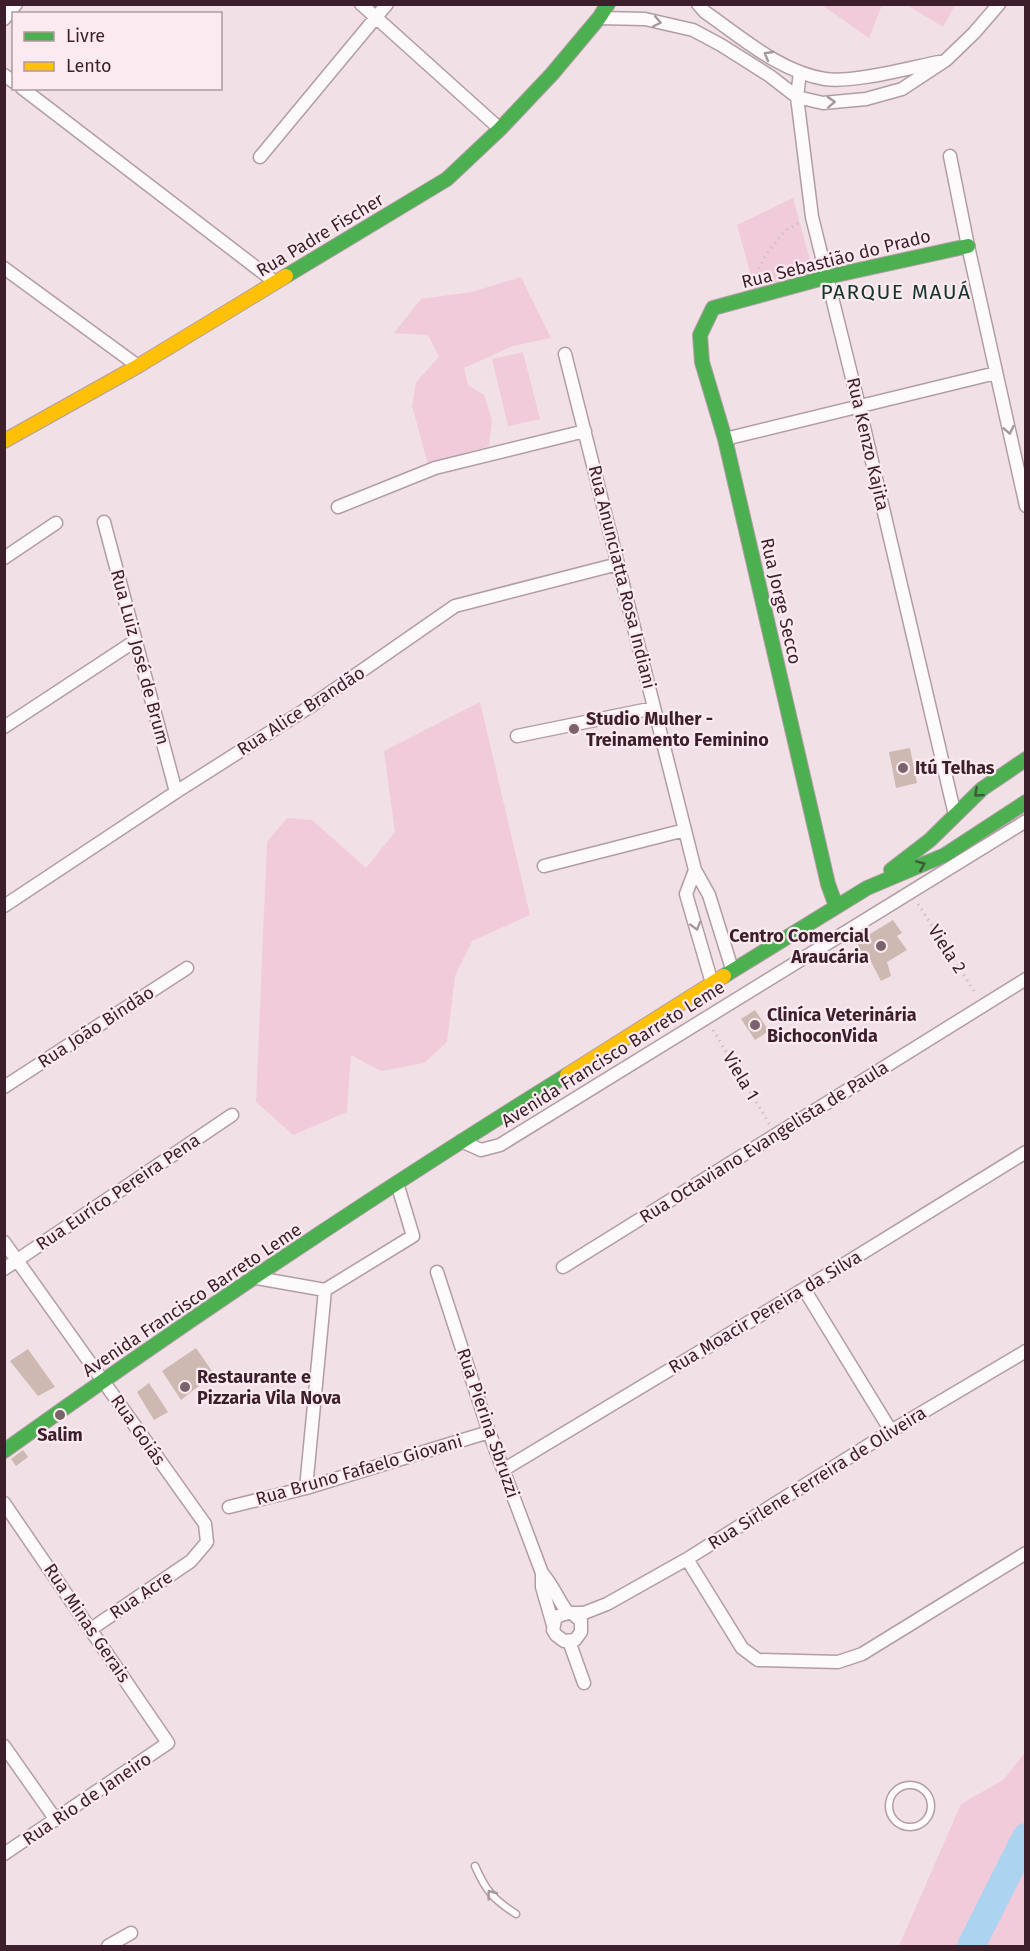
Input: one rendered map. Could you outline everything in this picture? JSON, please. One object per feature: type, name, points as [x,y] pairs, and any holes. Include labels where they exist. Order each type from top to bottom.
[{"type":"main road","name":"Rua Padre Fischer","points":[[11,437],[138,366],[447,179],[500,129],[552,74],[608,4]]},
{"type":"main road","name":"Rua Sebastião do Prado","points":[[713,308],[827,277],[968,246]]},
{"type":"main road","name":"Rua Jorge Secco","points":[[713,308],[700,335],[702,362],[725,439],[828,884],[836,906]]},
{"type":"main road","name":"Avenida Francisco Barreto Leme","points":[[4,1451],[103,1380],[461,1141],[732,969],[867,888],[930,840],[982,789],[1026,759]]},
{"type":"main road","name":"Avenida Francisco Barreto Leme","points":[[867,888],[945,855],[1026,802]]},
{"type":"street","points":[[4,19],[16,4]]},
{"type":"street","points":[[361,4],[500,129]]},
{"type":"street","points":[[260,157],[387,4]]},
{"type":"street","points":[[599,18],[645,20],[693,30],[760,70],[796,97],[823,103],[866,99],[902,89],[946,60],[999,4]]},
{"type":"street","points":[[693,30],[701,8],[767,55],[800,72],[826,79],[852,78],[946,60]]},
{"type":"street","name":"Rua Kenzo Kajita","points":[[800,72],[796,97],[812,217],[955,815]]},
{"type":"street","points":[[25,90],[275,282]]},
{"type":"street","points":[[950,156],[1026,506]]},
{"type":"street","points":[[4,268],[138,366]]},
{"type":"street","name":"Rua Anunciatta Rosa Indiani","points":[[565,354],[695,870],[709,895],[732,969]]},
{"type":"street","points":[[725,439],[996,373]]},
{"type":"street","points":[[4,426],[11,437]]},
{"type":"street","points":[[338,507],[435,468],[585,431]]},
{"type":"street","name":"Rua Luiz José de Brum","points":[[104,522],[176,792]]},
{"type":"street","points":[[5,556],[56,523]]},
{"type":"street","name":"Rua Alice Brandão","points":[[4,906],[311,706],[455,606],[618,564]]},
{"type":"street","points":[[4,727],[135,641]]},
{"type":"street","points":[[517,736],[654,708]]},
{"type":"street","name":"Avenida Francisco Barreto Leme","points":[[461,1141],[481,1149],[500,1144],[1026,821]]},
{"type":"street","points":[[544,866],[685,830]]},
{"type":"street","name":"Rua Anunciatta Rosa Indiani","points":[[695,870],[686,894],[712,982]]},
{"type":"street","name":"Rua João Bindão","points":[[4,1087],[187,968]]},
{"type":"street","name":"Rua Octaviano Evangelista de Paula","points":[[563,1267],[1026,979]]},
{"type":"street","name":"Rua Euríco Pereira Pena","points":[[4,1269],[232,1115]]},
{"type":"street","name":"Rua Moacir Pereira da Silva","points":[[503,1470],[1026,1152]]},
{"type":"street","points":[[256,1278],[325,1290],[413,1236],[397,1183]]},
{"type":"street","name":"Rua Goiás","points":[[4,1242],[205,1524],[207,1542],[191,1561]]},
{"type":"street","name":"Rua Pierina Sbruzzi","points":[[437,1272],[489,1432],[542,1573],[542,1587],[553,1625]]},
{"type":"street","points":[[804,1289],[891,1431]]},
{"type":"street","points":[[306,1488],[325,1290]]},
{"type":"street","name":"Rua Sirlene Ferreira de Oliveira","points":[[571,1613],[584,1613],[607,1604],[687,1559],[891,1431],[1026,1351]]},
{"type":"street","name":"Rua Bruno Fafaelo Giovani","points":[[229,1507],[306,1488],[489,1432]]},
{"type":"street","name":"Rua Minas Gerais","points":[[4,1503],[168,1743]]},
{"type":"street","points":[[687,1559],[741,1648],[758,1660],[838,1662],[862,1654],[1026,1553]]},
{"type":"street","name":"Rua Acre","points":[[91,1629],[191,1561]]},
{"type":"street","name":"Rua Pierina Sbruzzi","points":[[542,1573],[550,1582],[561,1604],[571,1613]]},
{"type":"street","name":"Rua Sirlene Ferreira de Oliveira","points":[[582,1626],[601,1612],[607,1604]]},
{"type":"street","points":[[571,1613],[581,1621],[582,1626],[579,1636],[564,1641],[556,1635],[553,1625],[558,1616],[571,1613]]},
{"type":"street","points":[[569,1641],[584,1683]]},
{"type":"street","name":"Rua Rio de Janeiro","points":[[4,1854],[168,1743]]},
{"type":"street","points":[[4,1746],[56,1820]]},
{"type":"street","points":[[108,1947],[131,1933]]},
{"type":"lane","points":[[906,1785],[920,1788],[925,1793],[929,1798],[930,1812],[922,1823],[916,1826],[903,1826],[892,1818],[889,1804],[894,1792],[906,1785]]},
{"type":"lane","points":[[475,1866],[483,1884],[496,1902],[516,1914]]},
{"type":"path","points":[[761,295],[757,271],[768,252],[786,230],[812,217]]},
{"type":"path","name":"Viela 2","points":[[910,892],[983,1005]]},
{"type":"path","name":"Viela 1","points":[[705,1018],[776,1134]]},
{"type":"shaded area","points":[[822,5],[882,5],[869,38]]},
{"type":"shaded area","points":[[907,5],[955,5],[943,27]]},
{"type":"shaded area","points":[[793,198],[813,271],[755,290],[737,225]]},
{"type":"shaded area","points":[[521,277],[551,338],[513,346],[464,368],[468,385],[484,395],[492,420],[489,446],[428,464],[412,406],[416,382],[439,357],[428,335],[394,333],[421,299],[472,292]]},
{"type":"shaded area","points":[[523,352],[540,419],[508,426],[492,359]]},
{"type":"shaded area","points":[[480,702],[530,915],[472,941],[455,976],[447,1042],[424,1063],[381,1071],[351,1055],[347,1112],[293,1135],[256,1102],[267,842],[287,818],[312,820],[366,868],[395,832],[384,751]]},
{"type":"shaded area","points":[[1025,1753],[1025,1946],[899,1946],[961,1804],[1003,1780]]},
{"type":"building","name":"Itú Telhas","points":[[910,748],[917,783],[896,788],[889,752]]},
{"type":"building","name":"Centro Comercial Araucária","points":[[893,920],[902,933],[897,936],[907,950],[887,962],[891,976],[881,981],[867,954],[863,957],[857,942]]},
{"type":"building","name":"Cliníca Veterinária BichoconVida","points":[[755,1010],[769,1031],[755,1040],[741,1019]]},
{"type":"building","name":"Restaurante e Pizzaria Vila Nova","points":[[196,1348],[214,1374],[181,1400],[162,1371]]},
{"type":"building","points":[[28,1349],[55,1387],[38,1396],[10,1361]]},
{"type":"building","points":[[149,1383],[168,1412],[154,1420],[137,1392]]},
{"type":"building","points":[[23,1450],[28,1457],[16,1466],[11,1459]]},
{"type":"waterway","points":[[971,1946],[1026,1837]]},
{"type":"traffic: fast","points":[[286,276],[447,179],[500,129],[552,74],[608,4]]},
{"type":"traffic: fast","points":[[836,906],[828,884],[725,439],[702,362],[700,335],[713,308],[827,277],[968,246]]},
{"type":"traffic: fast","points":[[891,870],[930,840],[982,789],[1026,759]]},
{"type":"traffic: fast","points":[[724,976],[867,888],[945,855],[1026,802]]},
{"type":"traffic: fast","points":[[4,1451],[282,1259],[567,1075]]},
{"type":"traffic: slow","points":[[4,441],[138,366],[286,276]]},
{"type":"traffic: slow","points":[[567,1075],[724,976]]},
{"type":"place","name":"Studio Mulher - Treinamento Feminino","points":[[574,729]]},
{"type":"place","name":"Itú Telhas","points":[[903,768]]},
{"type":"place","name":"Centro Comercial Araucária","points":[[881,946]]},
{"type":"place","name":"Cliníca Veterinária BichoconVida","points":[[755,1025]]},
{"type":"place","name":"Restaurante e Pizzaria Vila Nova","points":[[185,1387]]},
{"type":"place","name":"Salim","points":[[60,1415]]},
{"type":"district","name":"PARQUE MAUÁ","points":[[896,292]]}]
